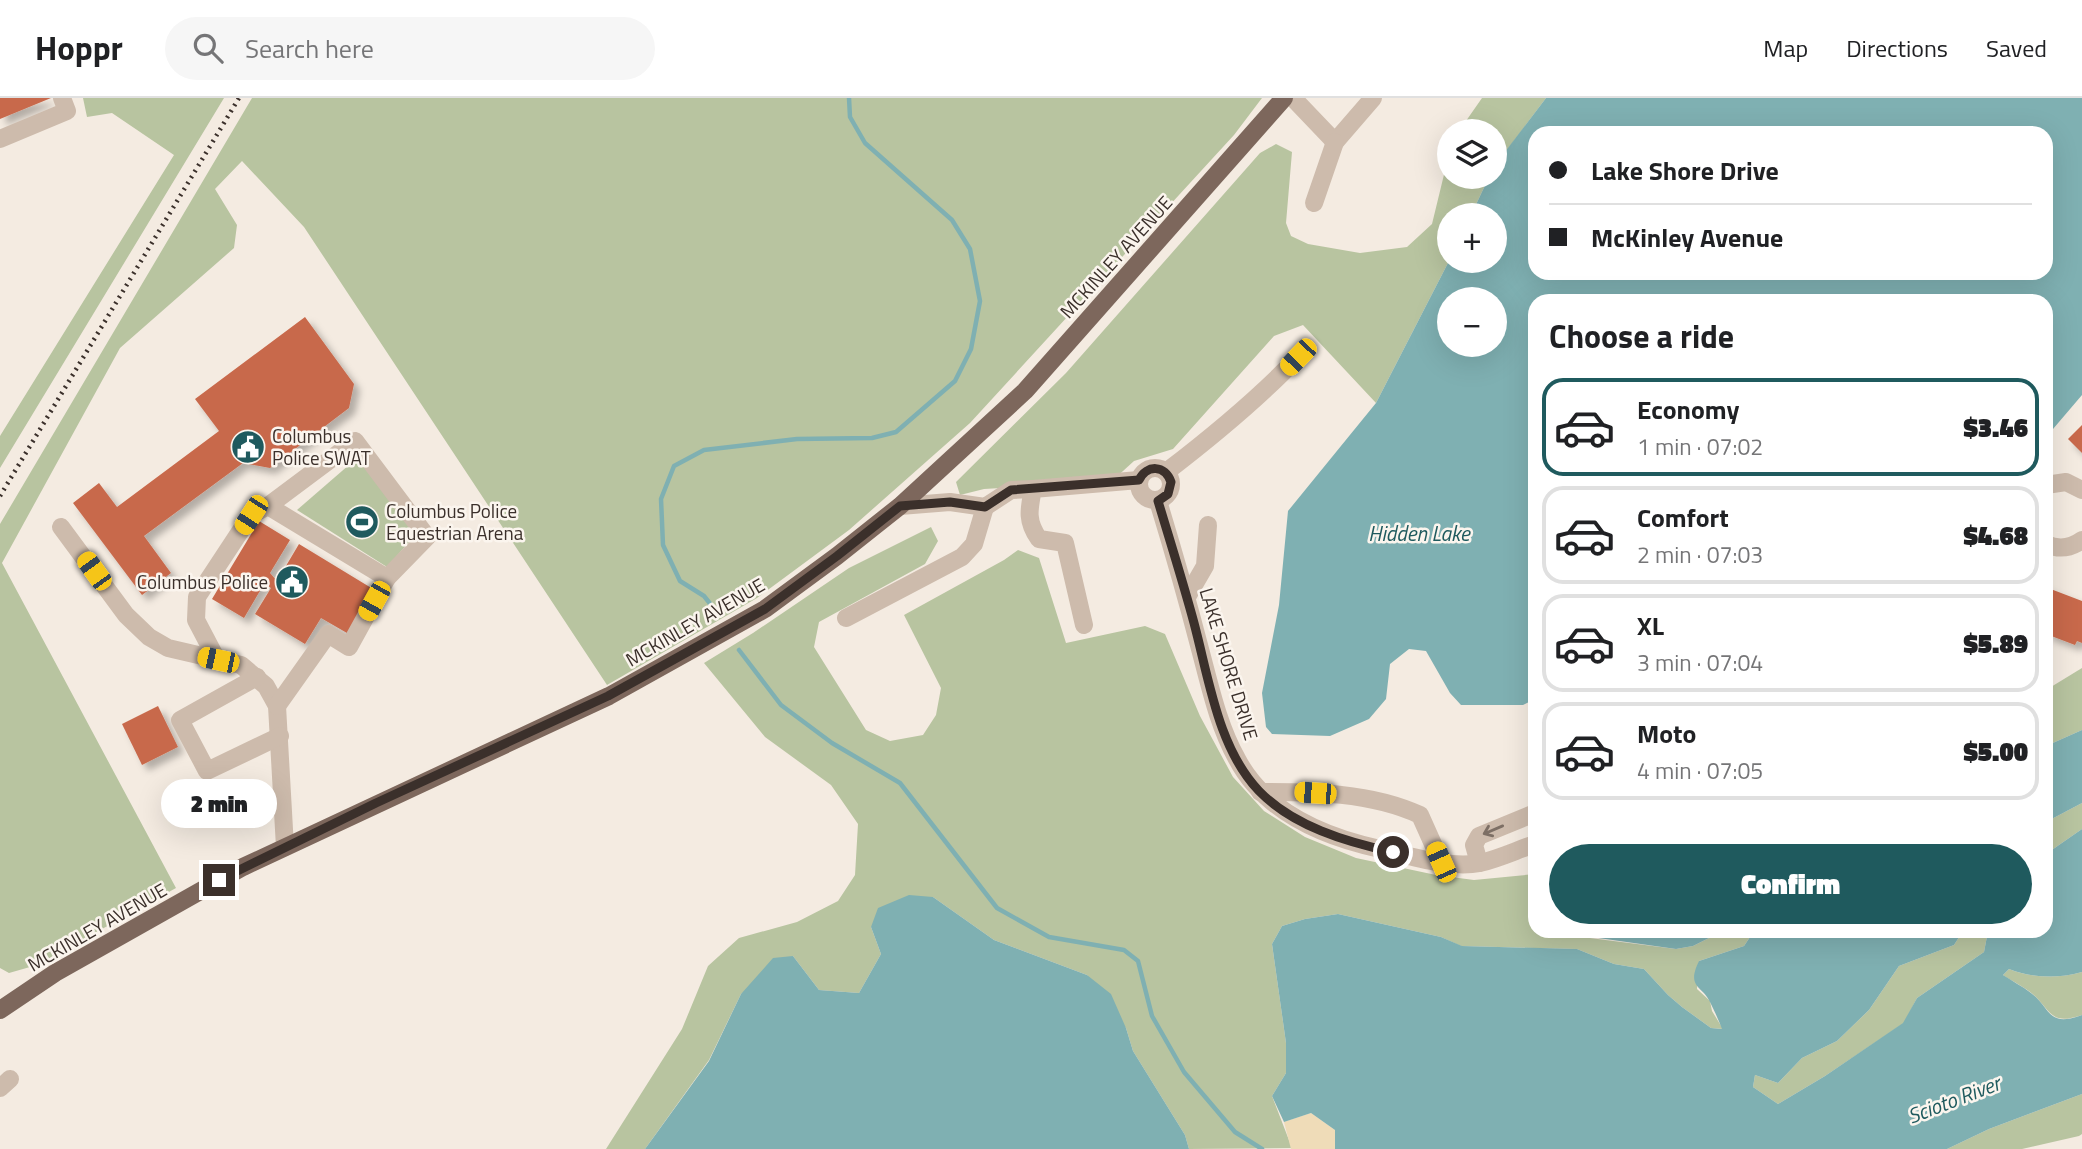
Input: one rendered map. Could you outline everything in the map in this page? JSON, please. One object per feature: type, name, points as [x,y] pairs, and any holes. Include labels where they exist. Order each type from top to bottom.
[{"type":"main road","name":"MCKINLEY AVENUE","points":[[0,1010],[55,973],[243,867],[633,682],[765,609],[900,506],[1025,391],[1284,98]]},
{"type":"street","points":[[0,139],[67,111],[62,98]]},
{"type":"street","points":[[1293,98],[1335,142]]},
{"type":"street","points":[[1314,203],[1335,142],[1373,98]]},
{"type":"street","points":[[1166,472],[1218,433],[1259,397],[1298,357]]},
{"type":"street","points":[[218,660],[196,620],[197,597],[251,515],[268,506],[355,441],[427,537],[387,578],[349,648],[328,634],[277,706]]},
{"type":"street","points":[[846,618],[962,557],[974,544],[985,507],[1011,490],[1139,480],[1145,471],[1155,468],[1166,472],[1171,489],[1158,501]]},
{"type":"street","name":"LAKE SHORE DRIVE","points":[[1139,480],[1142,496],[1158,501],[1220,719],[1236,758],[1260,792],[1296,819],[1331,835],[1368,847],[1441,862],[1479,863],[1528,846]]},
{"type":"street","points":[[2053,484],[2066,482],[2082,490]]},
{"type":"street","points":[[1033,489],[1028,515],[1032,529],[1039,539],[1065,543],[1084,625]]},
{"type":"street","points":[[900,506],[950,502],[985,507]]},
{"type":"street","points":[[268,506],[387,578]]},
{"type":"street","points":[[1187,597],[1205,566],[1208,525]]},
{"type":"street","points":[[61,527],[126,615],[149,637],[168,648],[241,665],[266,686],[277,706],[285,847]]},
{"type":"street","points":[[2053,546],[2071,546],[2082,540]]},
{"type":"street","points":[[257,677],[180,720],[207,771],[280,736]]},
{"type":"street","points":[[1260,792],[1353,796],[1406,808],[1420,814],[1441,862]]},
{"type":"street","points":[[1479,863],[1474,845],[1479,836],[1528,816]]},
{"type":"green space","points":[[83,98],[224,98],[0,468],[0,436],[174,155],[112,113],[87,117]]},
{"type":"green space","points":[[252,98],[1262,98],[1234,135],[970,423],[849,530],[757,598],[607,685],[304,227],[242,161],[215,189],[237,225],[234,248],[120,348],[2,563],[176,888],[37,965],[9,973],[0,968],[0,524]]},
{"type":"green space","points":[[1482,98],[1546,98],[1507,150],[1507,119],[1467,119]]},
{"type":"green space","points":[[1276,144],[1292,152],[1286,223],[1291,236],[1308,244],[1360,253],[1407,247],[1432,224],[1437,203],[1437,273],[1443,273],[1376,403],[1303,325],[1274,336],[1173,449],[1134,461],[1112,481],[984,489],[960,495],[956,482],[1066,373],[1260,153]]},
{"type":"green space","points":[[1440,189],[1483,189],[1477,203],[1437,203]]},
{"type":"green space","name":"Columbus Police Equestrian Arena","points":[[357,458],[417,533],[387,567],[297,510]]},
{"type":"green space","points":[[931,527],[938,541],[925,564],[819,622],[814,647],[866,730],[890,741],[923,735],[936,715],[941,688],[904,615],[1018,550],[1039,558],[1066,643],[1145,626],[1165,634],[1200,716],[1233,777],[1264,811],[1305,837],[1356,858],[1436,875],[1474,880],[1528,875],[1528,938],[1590,938],[1676,949],[1693,946],[1709,938],[1749,938],[1744,946],[1699,961],[1697,989],[1710,1001],[1712,1011],[1723,1029],[1711,1028],[1682,1007],[1644,969],[1614,964],[1577,949],[1461,946],[1441,937],[1338,914],[1305,919],[1282,926],[1272,944],[1286,1043],[1286,1073],[1272,1096],[1292,1148],[1189,1149],[1185,1135],[1133,1051],[1126,1028],[1087,975],[994,940],[933,897],[871,927],[881,954],[859,993],[819,990],[793,956],[741,994],[709,1060],[645,1149],[606,1149],[682,1029],[708,966],[739,938],[797,922],[838,901],[855,875],[858,824],[831,785],[765,737],[704,663],[849,568]]},
{"type":"green space","points":[[2082,668],[2082,730],[2053,743],[2053,686]]},
{"type":"green space","points":[[2082,803],[2082,829],[2053,849],[2053,818]]},
{"type":"green space","points":[[1958,938],[1987,938],[1984,952],[1917,998],[1904,1023],[1778,1104],[1753,1087],[1755,1075],[1778,1083],[1802,1058],[1837,1041],[1869,1010],[1899,966],[1954,945]]},
{"type":"green space","points":[[2009,969],[2045,976],[2082,972],[2082,1015],[2065,1019],[2054,1016],[2032,994],[2003,975]]},
{"type":"green space","points":[[2082,1094],[2082,1134],[2079,1136],[2022,1149],[1947,1149],[1989,1129]]},
{"type":"sand","points":[[1311,1113],[1335,1130],[1335,1149],[1291,1149],[1284,1122]]},
{"type":"water","name":"Hidden Lake","points":[[1546,98],[2082,98],[2082,395],[2053,429],[2053,294],[1528,294],[1528,702],[1523,705],[1461,705],[1450,693],[1426,651],[1409,649],[1390,664],[1386,699],[1369,719],[1330,736],[1272,734],[1266,727],[1262,693],[1279,605],[1288,511],[1376,403],[1443,273],[1507,273],[1507,203],[1477,203],[1483,189],[1507,189],[1507,149]]},
{"type":"water","points":[[2082,730],[2082,803],[2053,818],[2053,743]]},
{"type":"water","name":"Scioto River","points":[[2082,829],[2082,972],[2045,976],[2009,969],[2003,975],[2031,993],[2056,1018],[2082,1015],[2082,1094],[1989,1129],[1947,1149],[1335,1149],[1335,1130],[1311,1113],[1284,1122],[1272,1096],[1286,1073],[1286,1043],[1272,944],[1282,926],[1305,919],[1338,914],[1441,937],[1462,946],[1577,949],[1614,964],[1644,969],[1682,1007],[1711,1028],[1722,1029],[1707,996],[1695,981],[1695,970],[1699,961],[1744,946],[1749,938],[1958,938],[1954,945],[1899,966],[1869,1010],[1837,1041],[1802,1058],[1778,1083],[1755,1075],[1753,1087],[1778,1104],[1903,1023],[1917,998],[1984,952],[1987,938],[2053,938],[2053,849]]},
{"type":"water","points":[[909,895],[933,897],[994,940],[1087,975],[1111,994],[1133,1051],[1185,1135],[1189,1149],[645,1149],[709,1061],[741,994],[773,958],[793,956],[819,990],[859,993],[881,954],[871,927],[878,908]]},
{"type":"water","points":[[1598,938],[1709,938],[1693,946],[1676,949]]},
{"type":"building","points":[[0,98],[51,98],[0,119]]},
{"type":"building","name":"Columbus Police SWAT","points":[[305,317],[354,384],[349,408],[270,468],[243,463],[144,536],[171,573],[142,595],[73,503],[99,483],[117,507],[219,431],[195,399]]},
{"type":"building","points":[[2082,425],[2082,453],[2068,439]]},
{"type":"building","name":"Columbus Police","points":[[259,521],[290,540],[270,573],[277,581],[299,544],[373,589],[347,633],[321,618],[305,644],[255,614],[271,588],[264,584],[244,618],[212,599]]},
{"type":"building","points":[[2053,590],[2082,601],[2082,643],[2077,641],[2075,645],[2053,637]]},
{"type":"building","points":[[158,706],[178,747],[142,765],[122,724]]},
{"type":"waterway","points":[[716,611],[704,596],[680,581],[663,545],[661,499],[674,466],[704,450],[797,439],[872,438],[896,432],[955,381],[971,349],[980,301],[970,249],[952,220],[865,143],[850,117],[849,98]]},
{"type":"waterway","points":[[739,650],[781,705],[832,743],[900,783],[997,908],[1049,937],[1124,950],[1138,961],[1152,1016],[1184,1072],[1235,1132],[1262,1149]]},
{"type":"railway","points":[[0,496],[239,98]]},
{"type":"place","name":"Columbus Police SWAT","points":[[248,447]]},
{"type":"place","name":"Columbus Police Equestrian Arena","points":[[362,522]]},
{"type":"place","name":"Columbus Police","points":[[292,582]]},
{"type":"route","points":[[219,880],[376,803],[608,696],[765,609],[900,506],[950,502],[985,507],[1011,490],[1139,480],[1150,468],[1166,472],[1171,482],[1168,494],[1158,501],[1181,574],[1220,719],[1236,758],[1248,778],[1260,792],[1296,819],[1331,835],[1393,852]]}]
